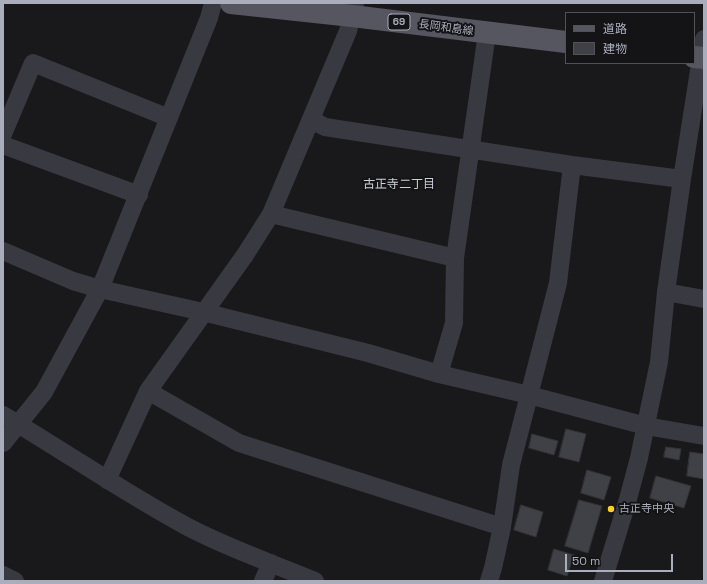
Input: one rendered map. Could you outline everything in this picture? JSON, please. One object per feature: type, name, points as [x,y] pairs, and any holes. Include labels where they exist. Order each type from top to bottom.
[{"type":"main road","name":"長岡和島線","points":[[231,3],[354,9],[488,33],[565,42]]},
{"type":"street","points":[[3,443],[10,420],[44,392],[100,289],[209,18],[213,3]]},
{"type":"street","points":[[107,480],[148,391],[244,255],[271,214],[312,120],[348,31],[354,9]]},
{"type":"street","points":[[439,374],[454,323],[455,258],[488,33]]},
{"type":"street","points":[[603,581],[628,499],[646,426],[659,362],[666,292],[701,53]]},
{"type":"street","points":[[3,134],[33,62],[169,118]]},
{"type":"street","points":[[312,120],[325,126],[572,165],[682,179]]},
{"type":"street","points":[[3,144],[139,195]]},
{"type":"street","points":[[489,581],[502,527],[511,465],[558,283],[572,165]]},
{"type":"street","points":[[271,214],[455,258]]},
{"type":"street","points":[[3,251],[73,281],[100,289],[203,312],[368,354],[439,374],[529,395],[646,426],[704,436]]},
{"type":"street","points":[[666,292],[704,299]]},
{"type":"street","points":[[148,391],[239,443],[502,527]]},
{"type":"street","points":[[10,420],[107,480],[185,525],[216,541],[315,581]]},
{"type":"street","points":[[263,581],[271,563]]},
{"type":"street","points":[[3,575],[14,581]]},
{"type":"building","points":[[566,429],[586,434],[579,462],[559,457]]},
{"type":"building","points":[[532,434],[558,441],[554,455],[529,448]]},
{"type":"building","points":[[666,447],[681,449],[679,460],[664,457]]},
{"type":"building","points":[[690,452],[704,454],[704,479],[687,476]]},
{"type":"building","points":[[587,470],[611,477],[604,500],[581,493]]},
{"type":"building","points":[[656,476],[691,486],[684,508],[650,498]]},
{"type":"building","points":[[579,500],[602,506],[588,553],[565,546]]},
{"type":"building","points":[[521,505],[543,512],[536,537],[514,530]]},
{"type":"building","points":[[554,549],[574,555],[567,576],[548,570]]},
{"type":"place","name":"古正寺中央","points":[[611,509]]},
{"type":"district","name":"古正寺二丁目","points":[[399,185]]}]
